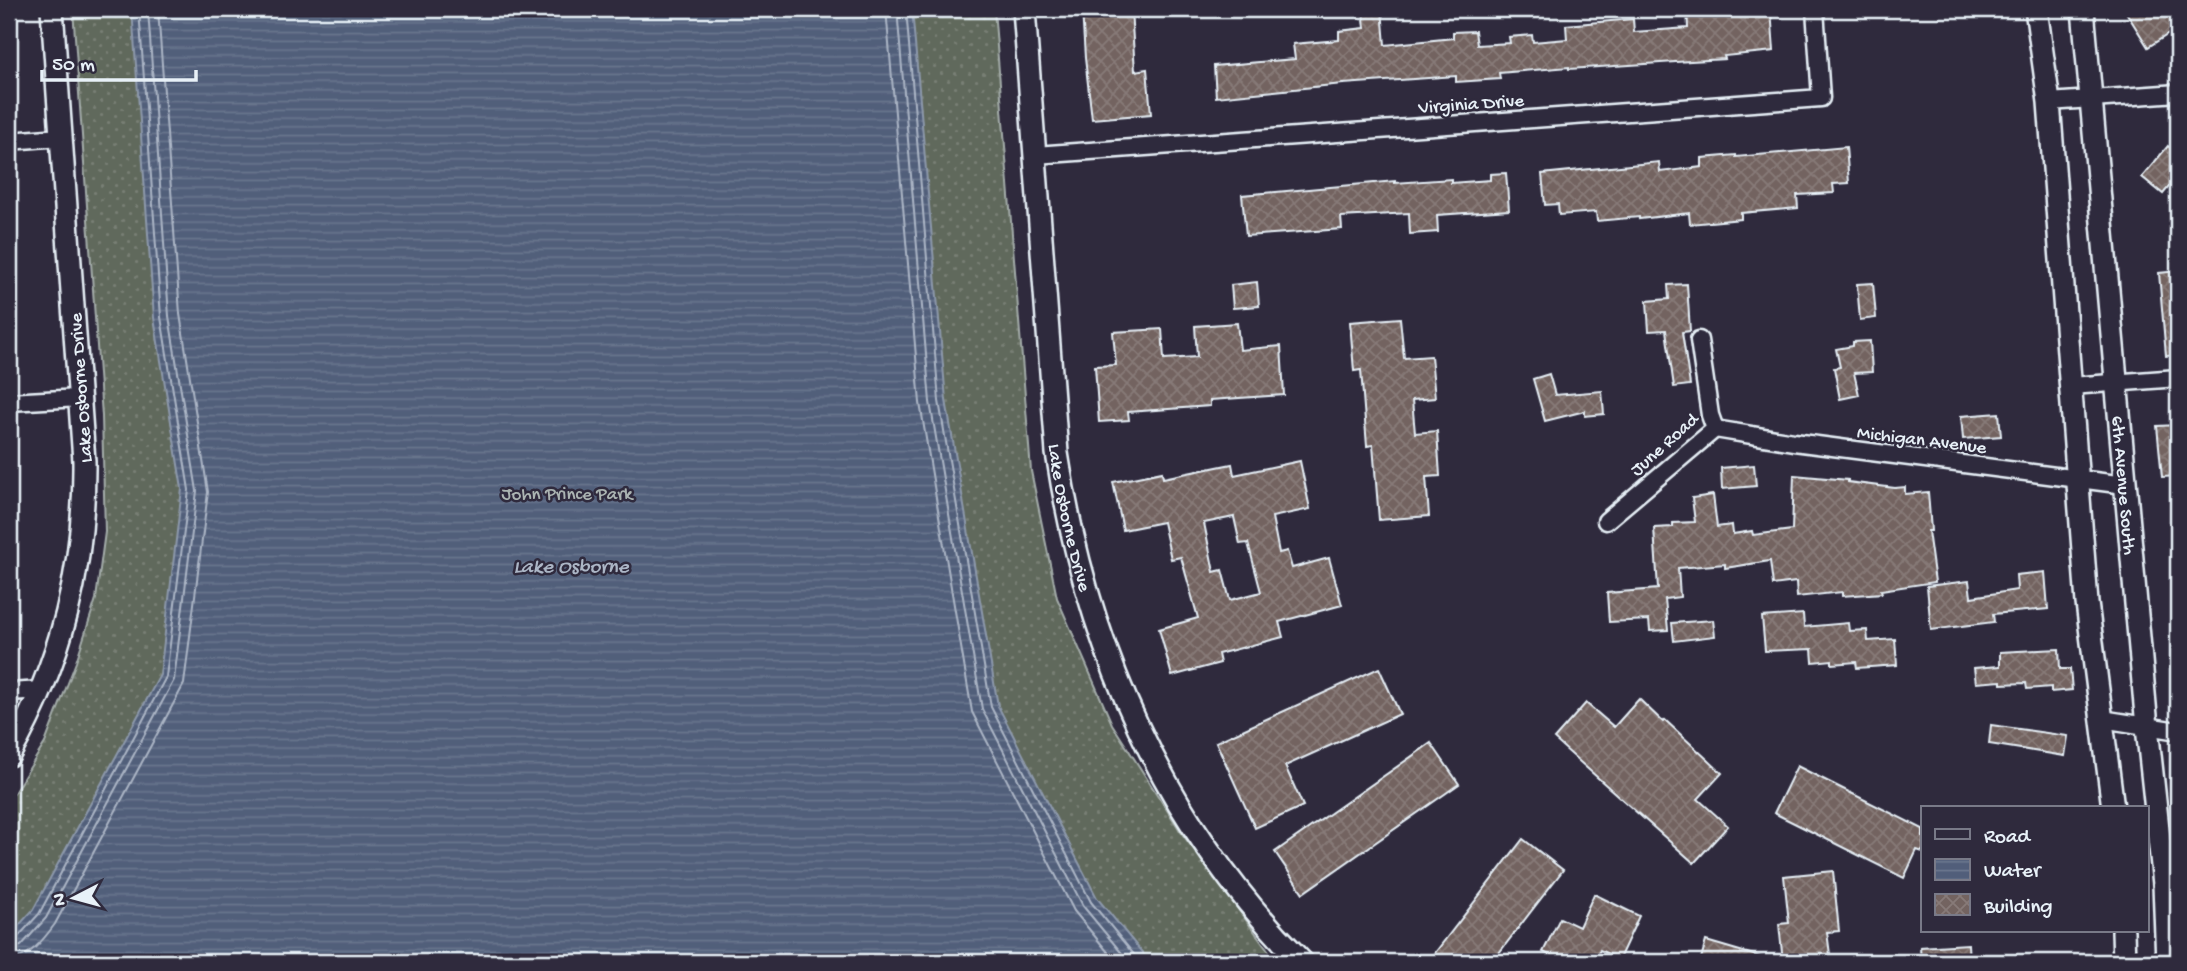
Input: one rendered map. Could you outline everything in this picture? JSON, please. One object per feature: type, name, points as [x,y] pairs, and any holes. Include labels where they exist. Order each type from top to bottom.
[{"type":"street","name":"Lake Osborne Drive","points":[[9,755],[42,690],[64,627],[79,556],[84,499],[80,397],[52,9]]},
{"type":"street","name":"Lake Osborne Drive","points":[[1024,9],[1057,453],[1065,508],[1083,582],[1130,713],[1156,763],[1195,830],[1246,899],[1302,962]]},
{"type":"street","name":"Virginia Drive","points":[[1035,155],[1821,98],[1815,9]]},
{"type":"street","points":[[2036,9],[2049,102],[2087,603],[2113,806]]},
{"type":"street","name":"6th Avenue South","points":[[2083,9],[2147,727],[2164,884],[2167,962]]},
{"type":"street","points":[[2049,102],[2178,93]]},
{"type":"street","points":[[9,141],[61,137]]},
{"type":"street","name":"June Road","points":[[1606,521],[1715,429],[1710,415],[1699,340]]},
{"type":"street","points":[[2071,386],[2178,378]]},
{"type":"street","points":[[9,402],[80,397]]},
{"type":"street","name":"Michigan Avenue","points":[[1715,429],[1794,442],[2125,485]]},
{"type":"street","points":[[9,692],[42,690]]},
{"type":"street","points":[[2102,719],[2178,731]]},
{"type":"street","points":[[2123,932],[2124,962]]},
{"type":"green space","name":"Lake Osborne","points":[[73,9],[994,9],[1031,471],[1057,598],[1112,724],[1183,835],[1277,962],[9,962],[9,801],[45,743],[76,662],[96,599],[105,532],[102,416]]},
{"type":"water","name":"Lake Osborne","points":[[132,9],[912,9],[946,400],[998,706],[1097,898],[1150,962],[9,962],[9,936],[33,910],[160,675],[182,489],[154,318]]},
{"type":"building","points":[[1082,9],[1131,9],[1135,71],[1147,69],[1151,114],[1092,119]]},
{"type":"building","points":[[1363,9],[1382,9],[1385,45],[1453,38],[1453,32],[1475,31],[1477,45],[1510,43],[1509,37],[1532,35],[1533,42],[1567,39],[1566,25],[1633,19],[1634,32],[1688,28],[1687,9],[1721,9],[1721,12],[1771,9],[1774,51],[1724,56],[1725,59],[1499,73],[1500,79],[1456,82],[1456,76],[1216,97],[1214,66],[1295,59],[1293,44],[1339,40],[1339,31],[1365,28]]},
{"type":"building","points":[[2124,9],[2169,9],[2178,28],[2148,47]]},
{"type":"building","points":[[2168,146],[2178,154],[2178,176],[2163,194],[2142,177]]},
{"type":"building","points":[[1846,147],[1849,183],[1833,184],[1834,193],[1797,195],[1798,208],[1741,213],[1741,219],[1690,224],[1689,213],[1597,221],[1596,212],[1559,215],[1558,204],[1545,205],[1542,174],[1659,162],[1660,172],[1702,167],[1702,158]]},
{"type":"building","points":[[1506,173],[1509,210],[1437,215],[1438,232],[1410,234],[1409,213],[1341,217],[1342,229],[1246,236],[1242,195],[1395,181],[1451,179],[1451,183],[1490,180],[1490,174]]},
{"type":"building","points":[[2178,271],[2178,355],[2166,356],[2159,273]]},
{"type":"building","points":[[1257,282],[1259,306],[1233,308],[1231,285]]},
{"type":"building","points":[[1873,283],[1876,318],[1860,320],[1857,284]]},
{"type":"building","points":[[1687,284],[1690,331],[1682,332],[1690,385],[1674,387],[1666,330],[1649,331],[1647,301],[1669,299],[1668,285]]},
{"type":"building","points":[[1400,318],[1404,358],[1431,356],[1435,398],[1412,400],[1415,433],[1437,431],[1440,476],[1426,477],[1429,516],[1379,520],[1373,445],[1367,446],[1361,370],[1354,371],[1350,322]]},
{"type":"building","points":[[1237,323],[1240,350],[1281,346],[1284,395],[1210,400],[1210,406],[1128,412],[1129,420],[1099,422],[1095,366],[1116,365],[1113,332],[1162,329],[1164,359],[1197,357],[1195,326]]},
{"type":"building","points":[[1870,341],[1872,372],[1854,373],[1859,395],[1840,399],[1834,368],[1840,367],[1836,349],[1853,346],[1853,342]]},
{"type":"building","points":[[1549,374],[1555,395],[1602,391],[1604,414],[1585,416],[1585,411],[1545,421],[1533,379]]},
{"type":"building","points":[[1999,413],[2001,436],[1963,439],[1961,416]]},
{"type":"building","points":[[2178,425],[2178,476],[2162,477],[2157,426]]},
{"type":"building","points":[[1300,461],[1310,509],[1272,517],[1279,553],[1287,551],[1292,568],[1329,558],[1342,605],[1279,622],[1283,637],[1218,654],[1220,663],[1172,676],[1159,629],[1198,618],[1181,557],[1171,559],[1163,522],[1123,530],[1113,482],[1162,472],[1163,478],[1232,464],[1234,475]],"holes":[[[1234,517],[1240,544],[1248,543],[1261,592],[1230,600],[1222,570],[1214,572],[1204,523]]]},
{"type":"building","points":[[1754,465],[1756,486],[1722,489],[1721,468]]},
{"type":"building","points":[[1794,475],[1905,487],[1905,494],[1928,492],[1931,531],[1928,531],[1935,582],[1881,590],[1882,593],[1842,596],[1842,592],[1797,597],[1796,582],[1773,585],[1770,561],[1725,568],[1725,564],[1678,568],[1680,597],[1665,599],[1668,630],[1650,631],[1649,620],[1609,622],[1607,593],[1658,589],[1654,528],[1673,527],[1673,523],[1695,522],[1692,498],[1713,495],[1717,527],[1732,525],[1733,534],[1752,531],[1753,535],[1792,530]]},
{"type":"building","points":[[2045,572],[2048,609],[1993,614],[1994,622],[1931,630],[1927,586],[1969,581],[1971,597],[2017,590],[2016,575]]},
{"type":"building","points":[[1803,614],[1804,627],[1848,623],[1849,631],[1867,630],[1868,641],[1895,639],[1897,665],[1857,668],[1856,662],[1813,662],[1812,649],[1765,651],[1762,617]]},
{"type":"building","points":[[1713,620],[1715,636],[1674,641],[1672,623]]},
{"type":"building","points":[[2059,649],[2060,669],[2070,669],[2072,690],[2051,692],[2051,687],[2027,689],[2026,683],[2001,684],[2001,681],[1976,683],[1974,668],[2000,666],[2000,652]]},
{"type":"building","points":[[1379,668],[1400,714],[1285,766],[1303,806],[1255,828],[1216,742]]},
{"type":"building","points":[[1639,699],[1722,773],[1698,799],[1728,826],[1694,863],[1554,739],[1586,703],[1614,727]]},
{"type":"building","points":[[1991,725],[2068,736],[2065,756],[1989,744]]},
{"type":"building","points":[[1431,743],[1459,784],[1303,893],[1275,852]]},
{"type":"building","points":[[1797,766],[1921,828],[1921,851],[1917,850],[1904,878],[1774,813]]},
{"type":"building","points":[[1523,839],[1563,870],[1492,962],[1428,962]]},
{"type":"building","points":[[1833,871],[1839,931],[1827,932],[1831,962],[1783,962],[1779,924],[1789,923],[1784,876]]},
{"type":"building","points":[[1594,894],[1639,916],[1619,959],[1600,950],[1594,962],[1564,962],[1543,952],[1560,918],[1579,927]]},
{"type":"building","points":[[1706,941],[1764,958],[1763,962],[1700,962]]},
{"type":"building","points":[[1968,944],[1969,962],[1921,962],[1920,947]]},
{"type":"park label","name":"John Prince Park","points":[[567,492]]}]
